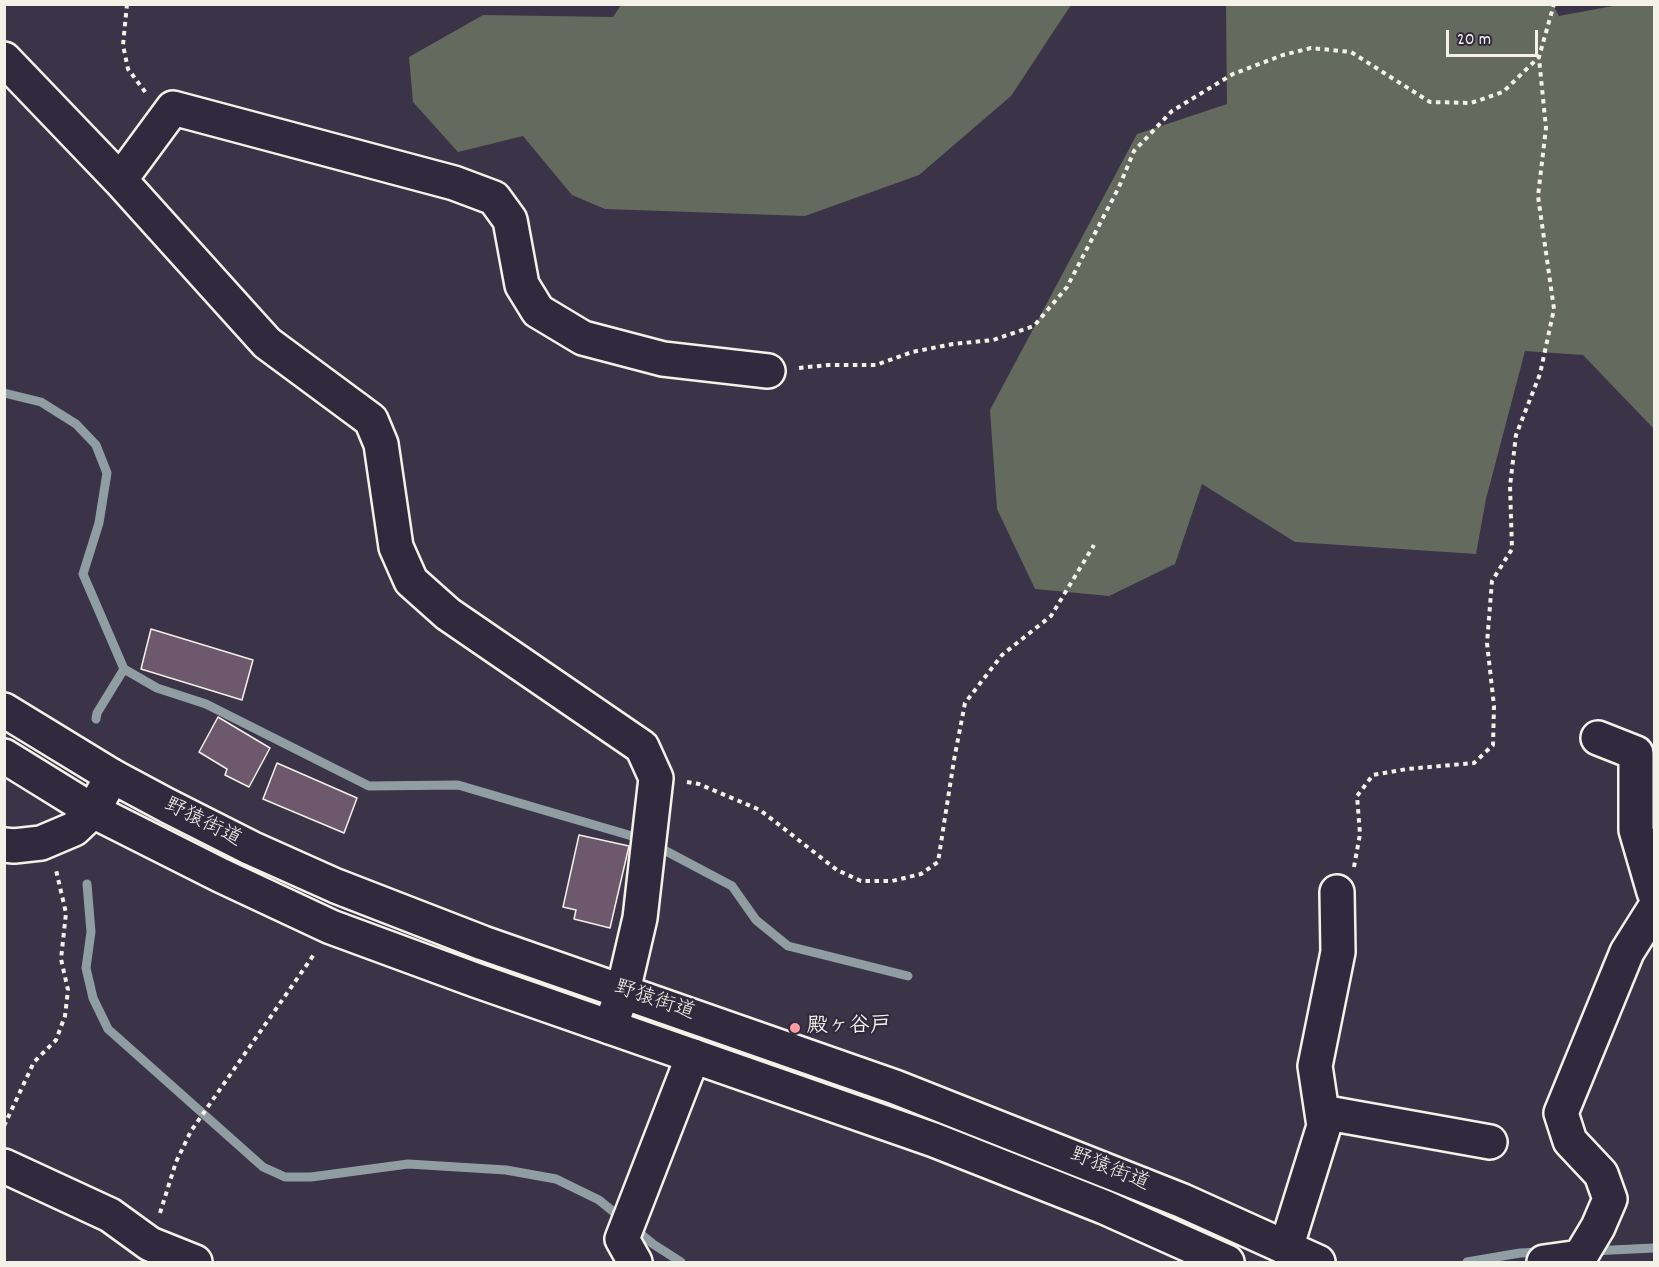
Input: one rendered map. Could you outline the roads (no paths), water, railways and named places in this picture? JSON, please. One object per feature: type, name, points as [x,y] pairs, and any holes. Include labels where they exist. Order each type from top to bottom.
[{"type":"main road","points":[[4,59],[120,180],[267,343],[371,420],[381,444],[396,547],[411,581],[448,614],[642,747],[656,778],[640,918],[622,991],[610,1027]]},
{"type":"main road","points":[[120,180],[173,108],[454,183],[494,198],[510,220],[522,285],[538,311],[583,338],[663,359],[768,370]]},
{"type":"main road","name":"野猿街道","points":[[4,710],[112,776],[168,807],[250,848],[336,886],[483,943],[895,1086],[1183,1201],[1318,1263]]},
{"type":"main road","points":[[1598,738],[1636,753],[1636,830],[1654,892]]},
{"type":"main road","name":"野猿街道","points":[[4,756],[93,811],[220,875],[331,927],[401,954],[945,1144],[1104,1207],[1227,1263]]},
{"type":"main road","points":[[4,845],[14,846],[51,840],[74,829],[93,811],[112,776]]},
{"type":"main road","points":[[1287,1248],[1324,1125],[1315,1066],[1338,952],[1337,892]]},
{"type":"main road","points":[[1544,1263],[1587,1245],[1610,1199],[1601,1174],[1570,1141],[1561,1113],[1627,952],[1654,909]]},
{"type":"main road","points":[[630,1238],[693,1056]]},
{"type":"main road","points":[[1322,1112],[1490,1142]]},
{"type":"main road","points":[[4,1166],[110,1215],[144,1253],[195,1263]]},
{"type":"waterway","points":[[4,393],[41,402],[76,424],[96,445],[107,473],[99,523],[83,574],[124,669],[97,713],[96,719]]},
{"type":"waterway","points":[[124,669],[157,688],[206,704],[369,786],[458,785],[632,836]]},
{"type":"waterway","points":[[664,850],[732,886],[756,920],[788,946],[908,976]]},
{"type":"waterway","points":[[87,884],[91,932],[86,968],[93,998],[108,1029],[263,1167],[285,1177],[311,1177],[408,1164],[506,1170],[556,1179],[599,1200],[653,1244],[681,1262]]},
{"type":"waterway","points":[[1591,1251],[1654,1248]]},
{"type":"waterway","points":[[1467,1262],[1520,1253],[1541,1252]]},
{"type":"place","name":"殿ヶ谷戸","points":[[795,1028]]}]
